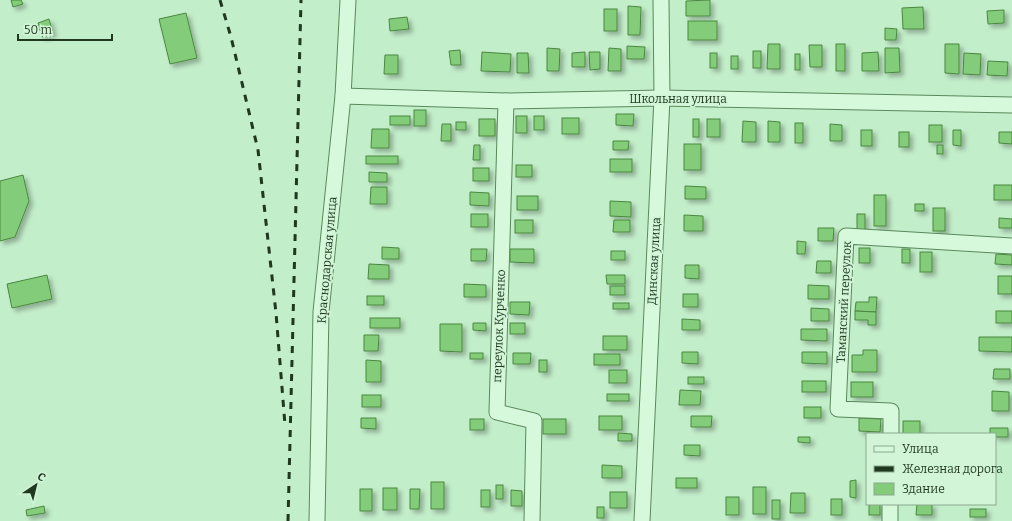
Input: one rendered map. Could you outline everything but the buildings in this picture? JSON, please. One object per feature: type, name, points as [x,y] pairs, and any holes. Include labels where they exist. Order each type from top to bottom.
[{"type":"street","name":"Краснодарская улица","points":[[317,521],[321,312],[343,96],[348,0]]},
{"type":"street","name":"Динская улица","points":[[642,521],[662,98],[661,0]]},
{"type":"street","name":"Школьная улица","points":[[343,96],[506,101],[662,98],[1012,105]]},
{"type":"street","name":"переулок Курченко","points":[[506,101],[496,412],[534,421],[532,521]]},
{"type":"street","name":"Таманский переулок","points":[[891,433],[891,411],[838,409],[846,236],[1012,246]]},
{"type":"street","points":[[890,505],[890,521]]},
{"type":"railway","points":[[220,0],[231,37],[258,150],[276,313],[285,425]]},
{"type":"railway","points":[[288,521],[301,0]]}]
